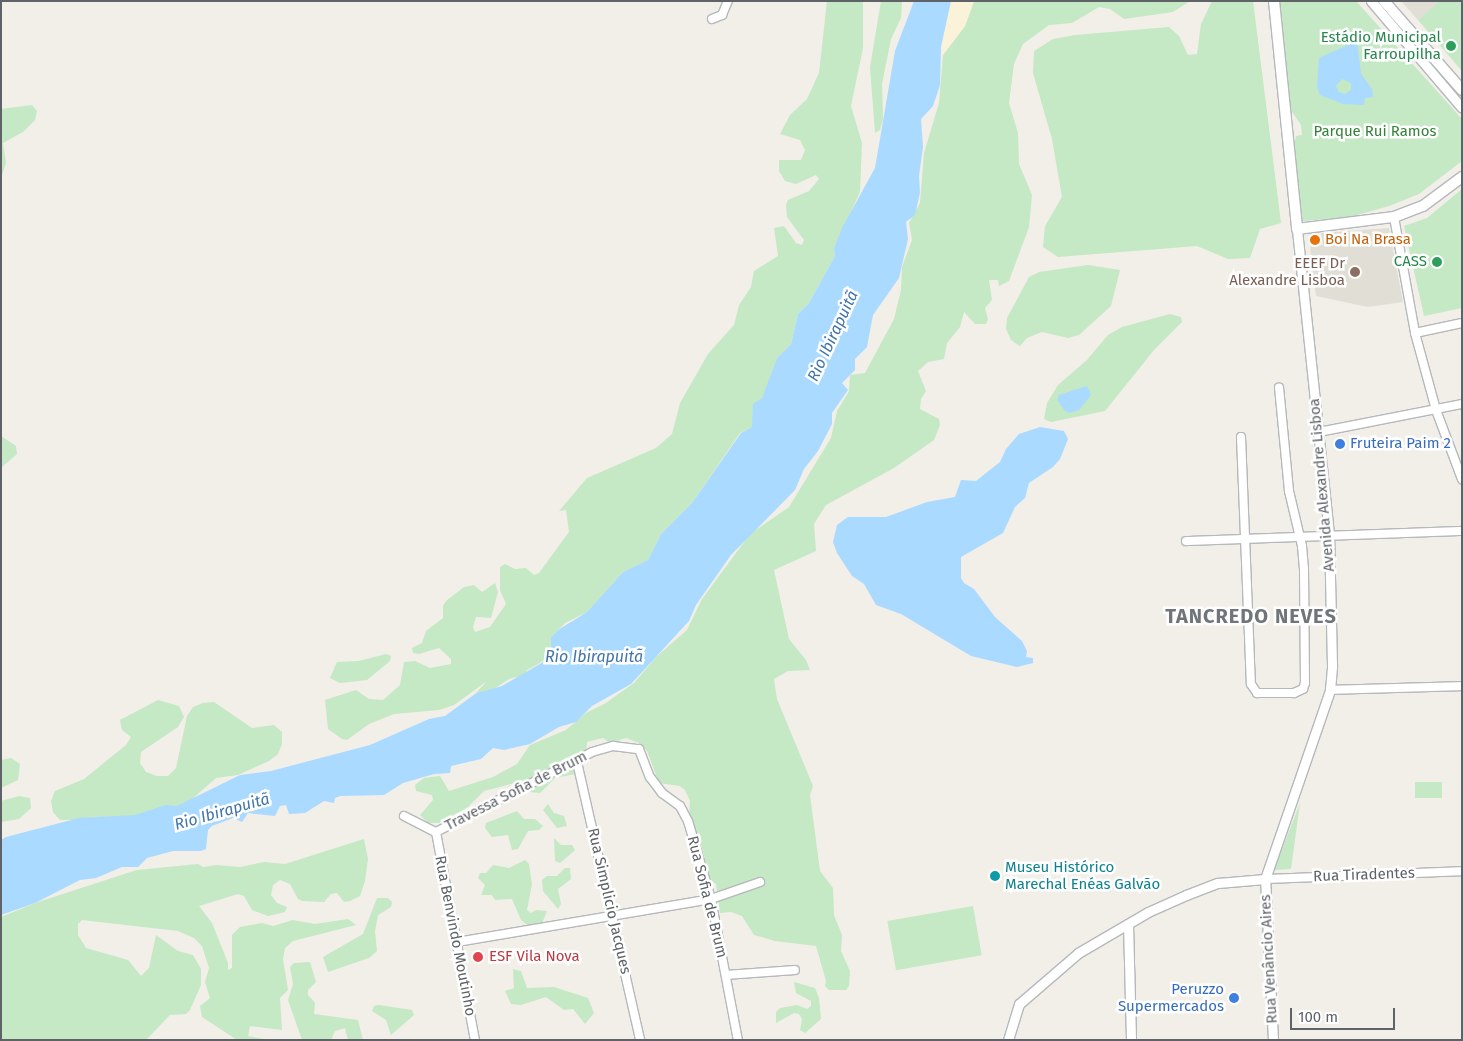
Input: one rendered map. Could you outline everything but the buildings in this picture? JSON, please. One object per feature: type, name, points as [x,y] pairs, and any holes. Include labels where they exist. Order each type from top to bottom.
[{"type":"main road","name":"Avenida Alexandre Lisboa","points":[[1274,1],[1297,229]]},
{"type":"main road","points":[[1384,1],[1462,90]]},
{"type":"main road","points":[[1297,229],[1394,217],[1423,206],[1462,177]]},
{"type":"street","points":[[712,19],[722,15],[728,1]]},
{"type":"street","points":[[1371,1],[1462,108]]},
{"type":"street","points":[[1394,217],[1415,333],[1436,410],[1462,479]]},
{"type":"street","name":"Avenida Alexandre Lisboa","points":[[1265,879],[1330,690],[1329,534],[1297,229]]},
{"type":"street","points":[[1415,333],[1462,323]]},
{"type":"street","points":[[1241,437],[1251,684],[1257,693],[1294,693],[1303,689],[1306,683],[1304,569],[1289,491],[1279,387]]},
{"type":"street","points":[[1319,432],[1462,404]]},
{"type":"street","points":[[1186,541],[1329,534],[1462,531]]},
{"type":"street","points":[[1330,690],[1462,686]]},
{"type":"street","name":"Travessa Sofia de Brum","points":[[404,816],[436,832],[599,750],[630,746]]},
{"type":"street","name":"Rua Sofia de Brum","points":[[630,746],[639,749],[650,777],[662,793],[680,806],[688,821],[711,898],[738,1040]]},
{"type":"street","name":"Rua Simplicio Jacques","points":[[577,762],[640,1040]]},
{"type":"street","name":"Rua Benvindo Moutinho","points":[[436,832],[475,1040]]},
{"type":"street","name":"Rua Tiradentes","points":[[1265,879],[1462,871]]},
{"type":"street","points":[[1008,1040],[1019,1004],[1078,953],[1128,924],[1218,883],[1265,879]]},
{"type":"street","name":"Rua Venâncio Aires","points":[[1265,879],[1273,1040]]},
{"type":"street","points":[[457,942],[711,898],[760,882]]},
{"type":"street","points":[[1128,924],[1130,1040]]},
{"type":"street","points":[[726,975],[795,970]]},
{"type":"shaded area","points":[[1401,1],[1439,1],[1418,20]]},
{"type":"shaded area","name":"EEEF Dr Alexandre Lisboa","points":[[1389,228],[1403,302],[1368,307],[1316,296],[1310,247],[1323,245],[1321,233]]},
{"type":"green space","points":[[827,1],[863,1],[863,48],[851,106],[862,143],[860,192],[834,248],[835,256],[809,303],[798,314],[791,344],[777,358],[752,427],[740,433],[692,503],[661,534],[648,560],[623,572],[587,612],[565,623],[551,637],[551,652],[545,660],[527,670],[525,675],[509,679],[491,691],[475,694],[487,681],[454,705],[439,710],[394,714],[369,724],[347,740],[342,739],[328,729],[325,700],[356,690],[369,699],[383,700],[400,685],[404,662],[415,661],[430,668],[451,664],[451,659],[439,648],[419,654],[413,653],[412,648],[422,643],[426,631],[443,618],[443,606],[446,601],[464,587],[474,585],[482,592],[495,583],[498,592],[491,618],[476,617],[473,627],[475,632],[490,627],[506,604],[500,590],[500,567],[505,564],[515,569],[526,568],[534,575],[539,573],[569,532],[566,510],[559,511],[587,478],[656,448],[672,434],[680,403],[708,354],[734,325],[739,305],[751,287],[754,271],[778,256],[774,228],[784,226],[796,243],[802,245],[804,240],[787,217],[786,205],[788,200],[809,191],[819,179],[816,175],[796,184],[785,181],[779,171],[779,160],[801,160],[805,150],[800,140],[780,134],[790,115],[807,99],[819,73]]},
{"type":"green space","points":[[881,1],[902,1],[901,18],[891,39],[882,84],[883,119],[880,130],[875,133],[870,67]]},
{"type":"green space","points":[[974,1],[1190,1],[1173,12],[1124,19],[1110,9],[1099,7],[1072,23],[1049,25],[1023,44],[1014,64],[1009,103],[1018,133],[1019,164],[1032,195],[1029,227],[1009,281],[999,286],[998,280],[989,280],[992,300],[985,308],[988,319],[986,324],[975,324],[964,312],[960,327],[947,343],[944,359],[928,362],[918,371],[926,391],[921,399],[920,409],[939,419],[940,425],[934,440],[894,468],[826,505],[814,524],[816,551],[774,570],[789,639],[806,660],[810,670],[788,671],[774,679],[777,699],[813,786],[810,795],[820,871],[833,888],[834,915],[842,935],[841,951],[850,971],[849,986],[846,990],[829,990],[825,986],[826,981],[816,946],[775,941],[754,935],[742,916],[731,912],[720,913],[716,884],[711,881],[699,837],[689,818],[690,801],[685,790],[680,786],[659,783],[647,751],[639,743],[626,738],[610,743],[603,738],[587,742],[586,759],[576,763],[575,774],[555,778],[540,793],[529,792],[522,781],[484,791],[468,807],[439,823],[428,823],[420,815],[433,800],[432,795],[416,791],[415,785],[424,778],[440,776],[449,791],[493,777],[517,764],[530,745],[566,730],[586,713],[606,703],[634,683],[656,657],[687,630],[702,599],[750,534],[789,507],[831,438],[837,411],[849,391],[850,375],[865,373],[894,319],[901,290],[902,267],[912,240],[909,223],[920,203],[924,153],[939,103],[943,55],[965,26]]},
{"type":"green space","points":[[1212,1],[1253,1],[1281,223],[1260,229],[1250,258],[1228,259],[1197,246],[1058,257],[1043,247],[1045,226],[1062,197],[1052,139],[1033,73],[1034,51],[1053,39],[1075,35],[1169,27],[1179,36],[1188,55],[1197,54],[1201,24]]},
{"type":"green space","name":"Parque Rui Ramos","points":[[1274,1],[1356,1],[1462,119],[1462,161],[1419,194],[1389,206],[1350,217],[1303,221],[1298,209],[1293,153],[1296,136],[1302,135],[1301,125],[1289,107],[1284,86],[1287,78],[1281,68]]},
{"type":"green space","name":"Estádio Municipal Farroupilha","points":[[1439,1],[1462,1],[1462,71],[1418,20]]},
{"type":"green space","points":[[1396,19],[1462,95],[1459,98],[1393,22]]},
{"type":"green space","points":[[32,105],[37,111],[35,120],[23,132],[3,143],[6,163],[1,178],[1,109]]},
{"type":"green space","name":"CASS","points":[[1462,189],[1462,308],[1424,316],[1404,226],[1427,218]]},
{"type":"green space","points":[[1088,265],[1120,270],[1111,306],[1079,335],[1068,338],[1042,332],[1027,338],[1020,346],[1011,340],[1006,329],[1007,318],[1029,277],[1039,272]]},
{"type":"green space","points":[[1170,314],[1181,317],[1182,322],[1154,350],[1105,411],[1051,422],[1044,419],[1047,403],[1058,385],[1087,360],[1108,335],[1122,327]]},
{"type":"green space","points":[[1,436],[16,446],[17,454],[1,468]]},
{"type":"green space","points":[[386,654],[391,656],[390,661],[367,680],[340,683],[330,678],[337,662],[359,661]]},
{"type":"green space","points":[[158,700],[179,706],[184,717],[178,727],[141,752],[140,763],[146,772],[157,776],[168,776],[176,768],[187,716],[193,707],[203,703],[214,702],[252,728],[274,725],[282,732],[282,744],[278,754],[269,761],[238,775],[216,778],[191,800],[171,810],[105,820],[60,820],[53,812],[51,801],[55,791],[84,779],[126,745],[131,737],[122,730],[120,720]]},
{"type":"green space","points":[[11,758],[20,764],[18,780],[1,788],[1,760]]},
{"type":"green space","points":[[1415,782],[1442,782],[1442,798],[1415,798]]},
{"type":"green space","points":[[19,796],[30,798],[31,808],[19,819],[1,822],[1,801]]},
{"type":"green space","points":[[1300,803],[1291,869],[1274,870]]},
{"type":"green space","points":[[548,804],[554,813],[564,816],[567,826],[557,828],[543,810]]},
{"type":"green space","points":[[517,811],[524,819],[535,819],[543,826],[539,830],[528,831],[518,849],[512,850],[508,835],[492,837],[485,828],[486,823]]},
{"type":"green space","points":[[554,838],[561,845],[572,845],[575,850],[560,863],[555,861]]},
{"type":"green space","points":[[364,839],[368,859],[365,881],[360,896],[350,901],[344,902],[337,893],[331,894],[324,902],[302,901],[298,899],[290,884],[280,880],[273,885],[271,895],[277,903],[287,907],[285,912],[268,916],[252,910],[244,896],[238,894],[199,906],[212,923],[228,963],[228,970],[232,968],[232,935],[240,927],[262,923],[273,926],[293,920],[315,924],[348,919],[356,925],[293,941],[285,948],[283,959],[288,990],[280,998],[282,1030],[250,1026],[248,1036],[269,1040],[237,1040],[202,1017],[200,1006],[210,998],[205,982],[209,968],[202,946],[194,938],[178,931],[82,920],[78,924],[78,935],[86,948],[128,960],[141,976],[149,968],[156,935],[178,951],[193,955],[201,969],[201,985],[190,1010],[186,1014],[170,1015],[146,1040],[1,1040],[1,917],[38,902],[137,870],[198,864],[203,867],[217,865],[240,867],[264,862],[285,864]]},
{"type":"green space","points":[[525,860],[529,864],[532,884],[527,910],[531,913],[536,910],[547,911],[541,926],[530,927],[521,920],[512,899],[495,900],[492,895],[481,895],[485,885],[478,878],[480,873],[486,873],[493,865],[509,868]]},
{"type":"green space","points":[[565,868],[570,868],[571,879],[558,889],[561,904],[558,909],[543,891],[542,880],[547,876],[557,876]]},
{"type":"green space","points":[[377,898],[388,898],[392,902],[391,907],[378,915],[375,931],[377,951],[369,958],[328,972],[323,957],[363,934]]},
{"type":"green space","points":[[973,906],[982,955],[896,970],[887,921]]},
{"type":"green space","points":[[310,962],[316,982],[308,990],[308,995],[315,1003],[314,1014],[358,1020],[363,1040],[348,1040],[345,1028],[335,1031],[331,1040],[302,1040],[288,1000],[293,984],[290,967],[294,963]]},
{"type":"green space","points":[[513,969],[521,971],[527,988],[554,987],[588,998],[594,1013],[585,1024],[573,1009],[564,1010],[546,997],[521,1005],[511,1004],[505,991],[514,988]]},
{"type":"green space","points":[[794,982],[815,988],[819,998],[821,1019],[805,1033],[800,1030],[802,1019],[799,1014],[794,1013],[776,1023],[776,1012],[780,1008],[797,1005],[807,1009],[811,1006],[811,1001],[796,993]]},
{"type":"green space","points":[[379,1005],[412,1010],[414,1015],[391,1035],[386,1020],[372,1011],[374,1006]]},
{"type":"sand","points":[[951,1],[974,1],[965,26],[943,55],[941,47]]},
{"type":"water","name":"Rio Ibirapuitã","points":[[914,1],[951,1],[941,47],[940,85],[933,106],[921,119],[923,147],[919,176],[920,193],[915,215],[906,222],[908,239],[899,278],[873,315],[867,347],[855,359],[855,370],[842,383],[848,390],[832,413],[832,424],[818,451],[804,469],[795,490],[731,555],[696,605],[689,621],[631,684],[592,706],[576,722],[559,727],[530,744],[504,750],[493,748],[481,759],[451,766],[450,773],[434,774],[403,783],[384,795],[340,796],[335,798],[334,803],[324,801],[305,813],[289,814],[286,805],[280,806],[275,816],[248,813],[242,822],[233,818],[212,826],[208,830],[206,849],[201,851],[173,851],[147,858],[138,867],[122,867],[96,878],[80,880],[35,903],[1,915],[1,840],[6,837],[79,818],[135,815],[166,805],[177,806],[240,775],[271,771],[370,745],[429,719],[445,716],[475,694],[502,686],[545,661],[551,652],[551,637],[558,630],[587,612],[623,572],[648,560],[661,534],[692,503],[741,433],[752,427],[753,404],[762,398],[777,358],[791,344],[798,314],[809,303],[835,256],[834,248],[843,226],[875,168],[895,51]]},
{"type":"water","points":[[1357,41],[1361,74],[1372,89],[1373,97],[1365,98],[1364,105],[1343,104],[1320,95],[1317,87],[1319,58]],"holes":[[[1342,79],[1351,83],[1351,90],[1345,94],[1339,92],[1336,86]]]},
{"type":"water","points":[[1087,386],[1091,395],[1079,410],[1069,413],[1064,410],[1057,399],[1059,395]]},
{"type":"water","points":[[1040,427],[1064,431],[1068,439],[1060,459],[1053,467],[1029,483],[1025,498],[1015,507],[1003,533],[961,557],[961,578],[964,583],[974,589],[995,617],[1022,641],[1027,651],[1026,657],[1033,658],[1033,663],[1017,667],[971,656],[901,614],[876,605],[864,584],[852,576],[837,553],[833,542],[837,525],[848,517],[886,517],[927,502],[955,497],[961,480],[976,481],[1000,462],[1006,449],[1019,434]]},
{"type":"place","name":"Estádio Municipal Farroupilha","points":[[1451,46]]},
{"type":"place","name":"Boi Na Brasa","points":[[1315,240]]},
{"type":"place","name":"CASS","points":[[1437,262]]},
{"type":"place","name":"EEEF Dr Alexandre Lisboa","points":[[1355,272]]},
{"type":"place","name":"Fruteira Paim 2","points":[[1340,444]]},
{"type":"place","name":"Museu Histórico Marechal Enéas Galvão","points":[[995,876]]},
{"type":"place","name":"ESF Vila Nova","points":[[478,957]]},
{"type":"place","name":"Peruzzo Supermercados","points":[[1234,998]]},
{"type":"district","name":"TANCREDO NEVES","points":[[1251,616]]}]
